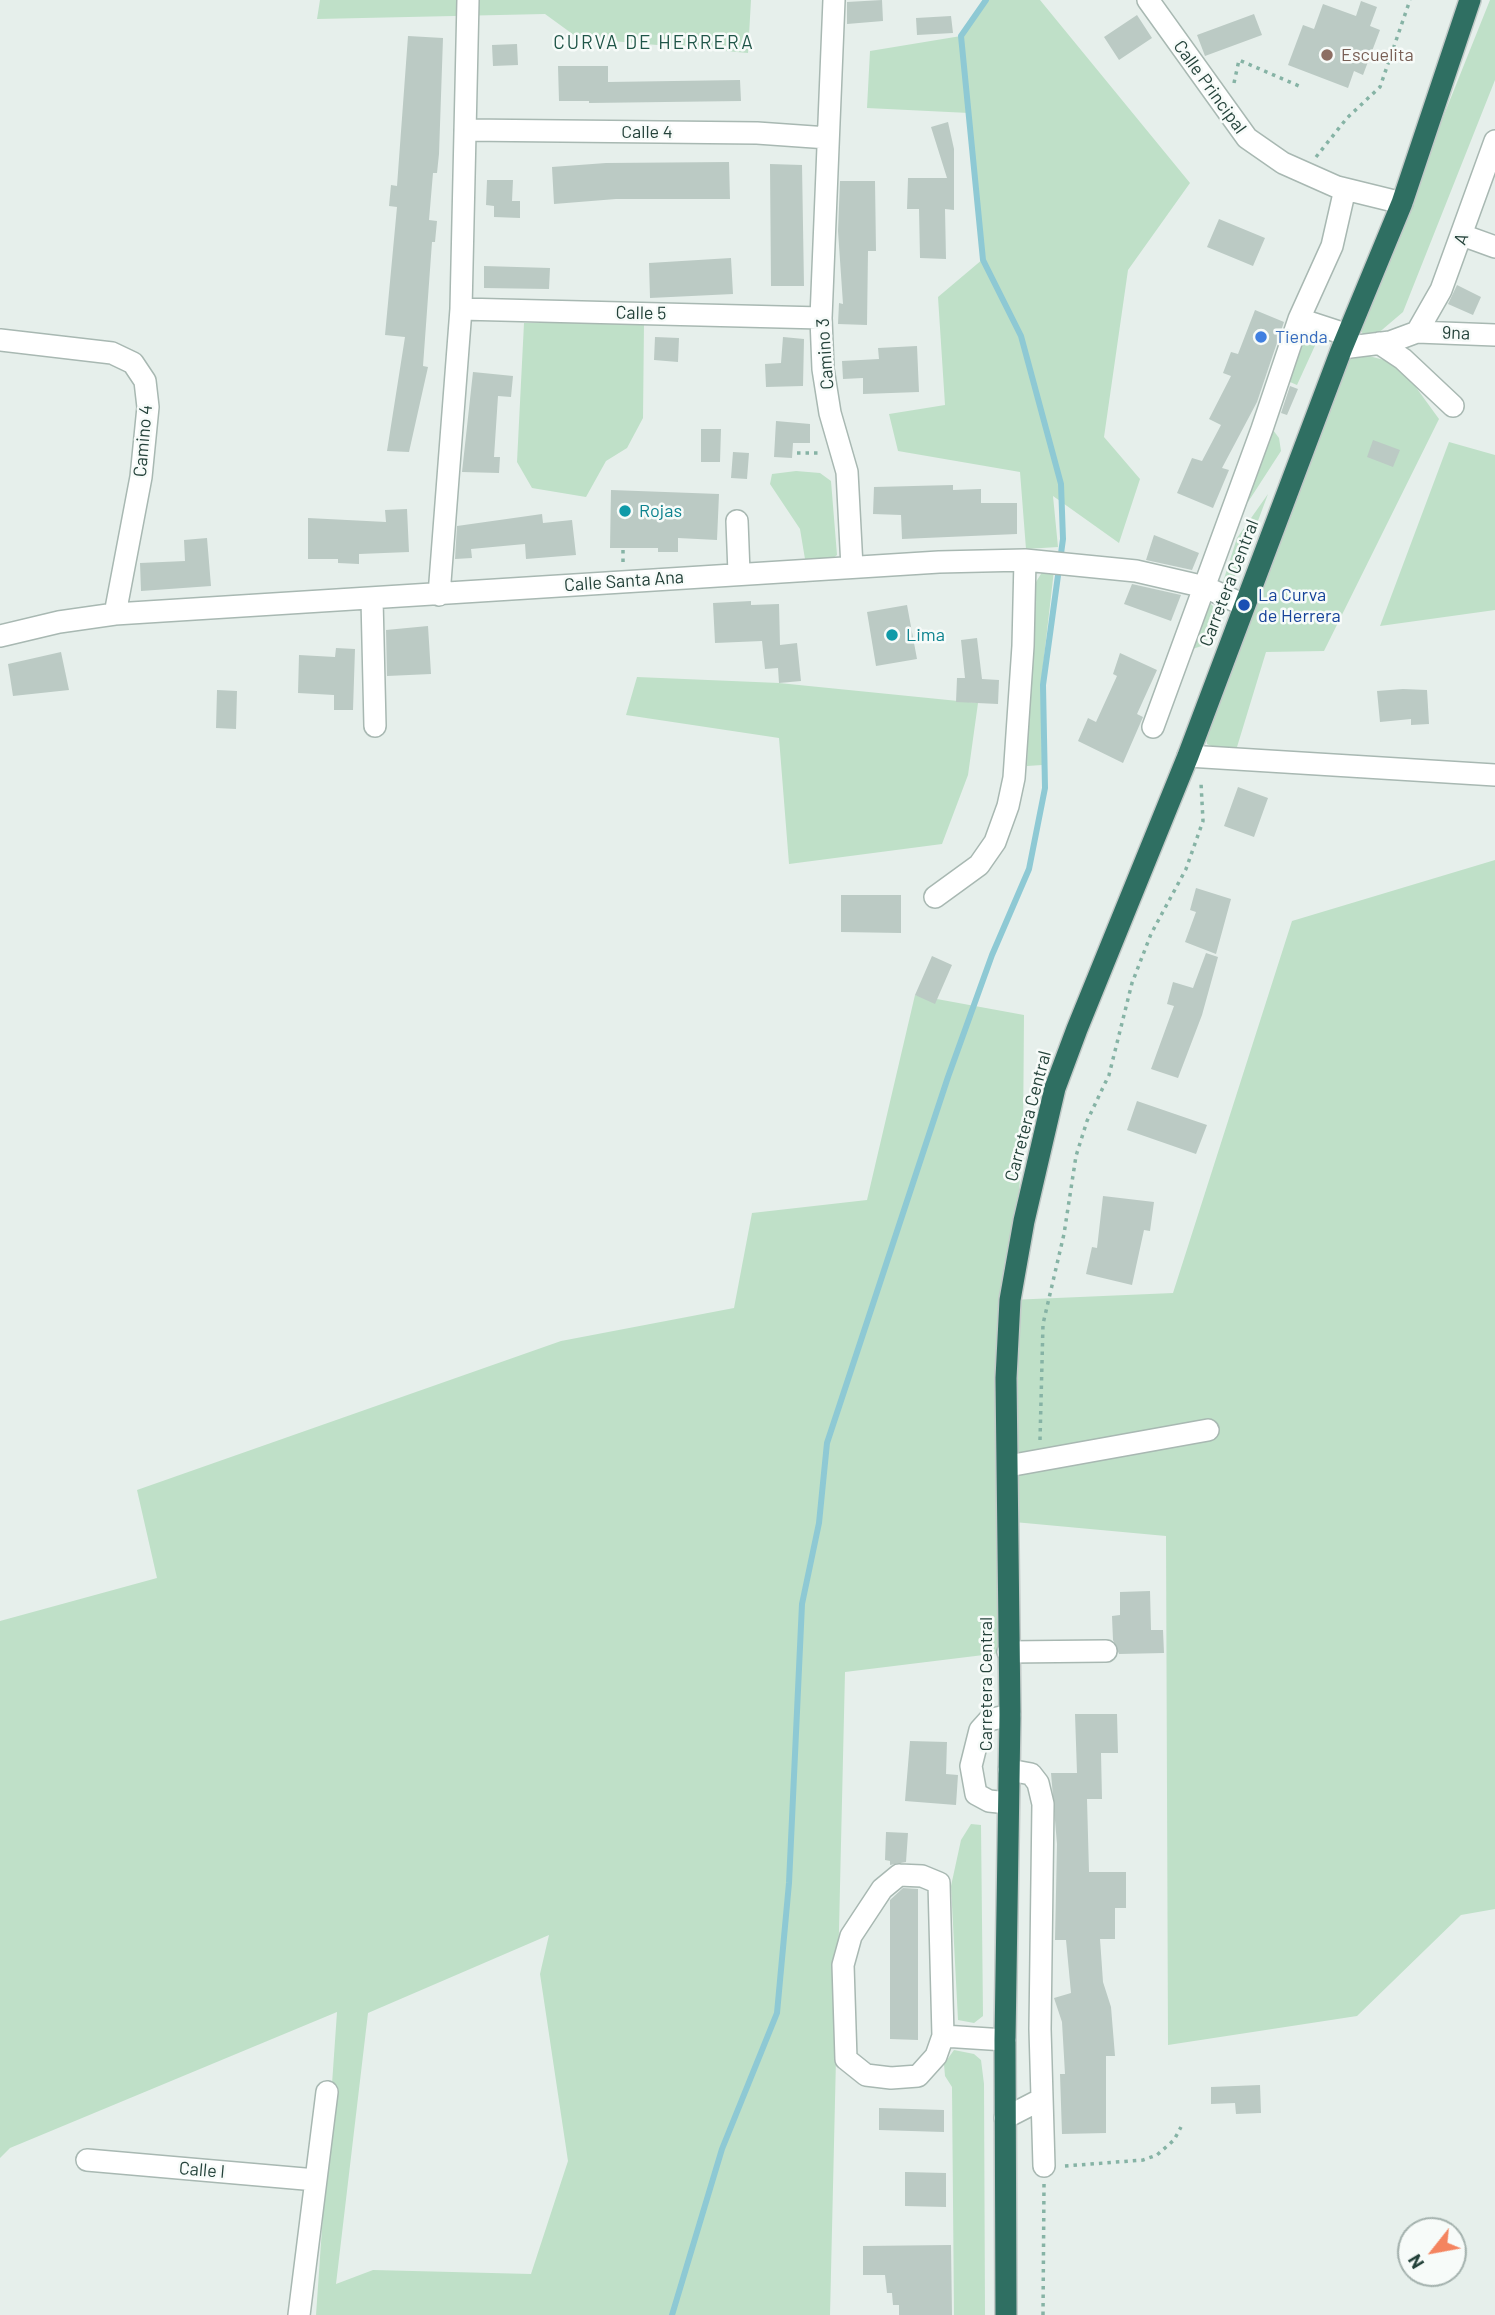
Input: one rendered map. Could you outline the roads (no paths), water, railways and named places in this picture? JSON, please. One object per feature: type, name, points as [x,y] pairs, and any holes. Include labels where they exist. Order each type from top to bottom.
[{"type":"highway","name":"Carretera Central","points":[[1006,2315],[1005,2040],[1010,1715],[1006,1378],[1010,1300],[1024,1221],[1055,1088],[1136,879],[1188,756],[1345,342],[1402,202],[1470,0]]},
{"type":"street","points":[[439,595],[461,309],[468,0]]},
{"type":"street","name":"Camino 3","points":[[834,0],[821,318],[823,369],[830,413],[847,472],[852,567]]},
{"type":"street","name":"Calle Principal","points":[[1148,0],[1247,138],[1283,163],[1345,189],[1402,202]]},
{"type":"street","name":"Calle 4","points":[[466,131],[757,133],[828,138]]},
{"type":"street","name":"A","points":[[1417,332],[1441,290],[1495,141]]},
{"type":"street","points":[[1153,727],[1299,319],[1332,246],[1345,189]]},
{"type":"street","points":[[1462,235],[1495,247]]},
{"type":"street","name":"Calle 5","points":[[461,309],[821,318]]},
{"type":"street","points":[[1299,319],[1345,342]]},
{"type":"street","name":"9na","points":[[1345,342],[1379,344],[1417,332],[1495,335]]},
{"type":"street","name":"Camino 4","points":[[0,340],[112,354],[133,363],[145,381],[148,407],[141,477],[115,614]]},
{"type":"street","points":[[1379,344],[1403,359],[1453,406]]},
{"type":"street","points":[[737,521],[738,573]]},
{"type":"street","points":[[935,897],[979,865],[995,842],[1008,806],[1014,778],[1032,561]]},
{"type":"street","name":"Calle Santa Ana","points":[[0,636],[59,622],[115,614],[282,602],[439,595],[738,573],[1032,561],[1136,571],[1205,587],[1244,605]]},
{"type":"street","points":[[372,599],[375,726]]},
{"type":"street","points":[[1188,756],[1495,775]]},
{"type":"street","points":[[1008,1466],[1208,1430]]},
{"type":"street","points":[[1008,1652],[1105,1650]]},
{"type":"street","points":[[1008,1803],[989,1801],[976,1794],[971,1766],[980,1730],[989,1720],[1010,1715]]},
{"type":"street","points":[[1009,1770],[1031,1774],[1038,1783],[1043,1804],[1044,2166]]},
{"type":"street","points":[[899,1875],[922,1876],[939,1883],[943,2036],[936,2056],[918,2076],[891,2078],[866,2074],[846,2059],[843,1965],[851,1936],[882,1889],[899,1875]]},
{"type":"street","points":[[943,2036],[1005,2040]]},
{"type":"street","points":[[299,2315],[327,2092]]},
{"type":"street","points":[[1005,2118],[1042,2099]]},
{"type":"street","name":"Calle I","points":[[87,2160],[316,2180]]},
{"type":"waterway","points":[[672,2315],[722,2149],[777,2013],[789,1883],[802,1604],[819,1523],[827,1443],[948,1077],[992,955],[1029,869],[1045,788],[1043,685],[1063,539],[1061,484],[1021,336],[983,260],[961,36],[986,0]]},
{"type":"place","name":"Escuelita","points":[[1327,55]]},
{"type":"place","name":"Tienda","points":[[1261,337]]},
{"type":"place","name":"Rojas","points":[[625,511]]},
{"type":"place","name":"La Curva de Herrera","points":[[1244,605]]},
{"type":"place","name":"Lima","points":[[892,635]]},
{"type":"district","name":"CURVA DE HERRERA","points":[[654,43]]}]
